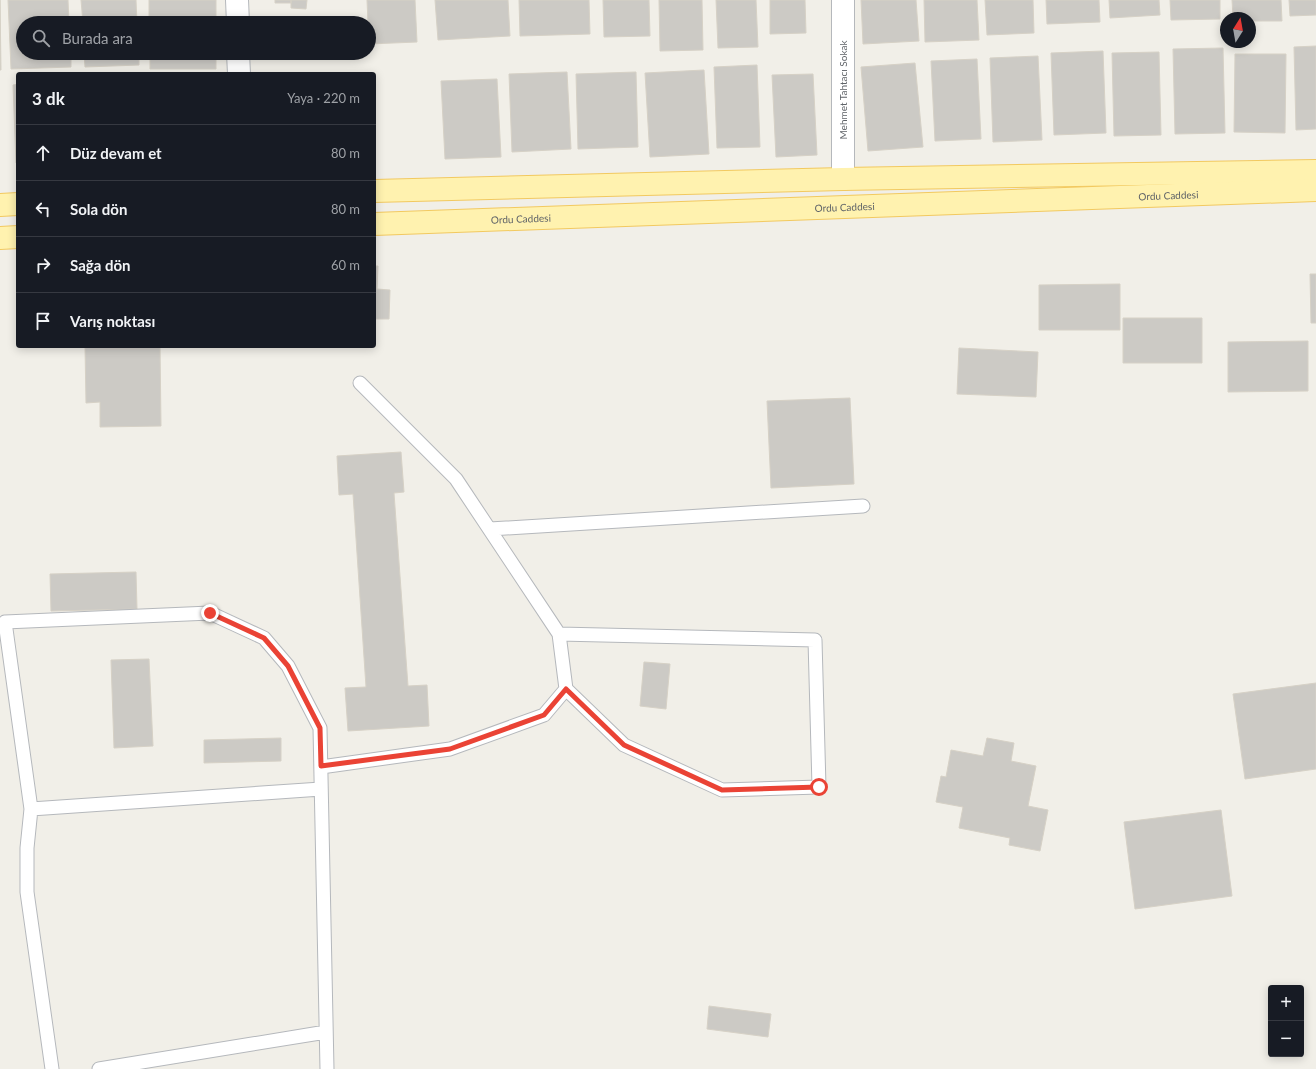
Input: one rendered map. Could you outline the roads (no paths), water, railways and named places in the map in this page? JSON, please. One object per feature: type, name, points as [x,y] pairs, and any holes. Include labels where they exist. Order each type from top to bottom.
[{"type":"main road","points":[[376,191],[842,179],[1316,171]]},
{"type":"main road","name":"Ordu Caddesi","points":[[376,224],[1316,190]]},
{"type":"main road","points":[[0,205],[16,204]]},
{"type":"main road","points":[[0,238],[16,237]]},
{"type":"street","points":[[237,0],[238,16]]},
{"type":"street","name":"Mehmet Tahtacı Sokak","points":[[842,179],[843,0]]},
{"type":"street","points":[[238,60],[239,72]]},
{"type":"lane","points":[[360,383],[456,479],[559,634],[566,689],[624,745],[722,790],[819,787],[815,640],[559,634]]},
{"type":"lane","points":[[490,530],[863,506]]},
{"type":"lane","points":[[52,1069],[27,892],[27,848],[31,809],[5,622],[210,613],[264,638],[288,666],[320,728],[327,1069]]},
{"type":"lane","points":[[321,766],[450,749],[544,715],[566,689]]},
{"type":"lane","points":[[31,809],[321,789]]},
{"type":"lane","points":[[99,1069],[326,1032]]}]
